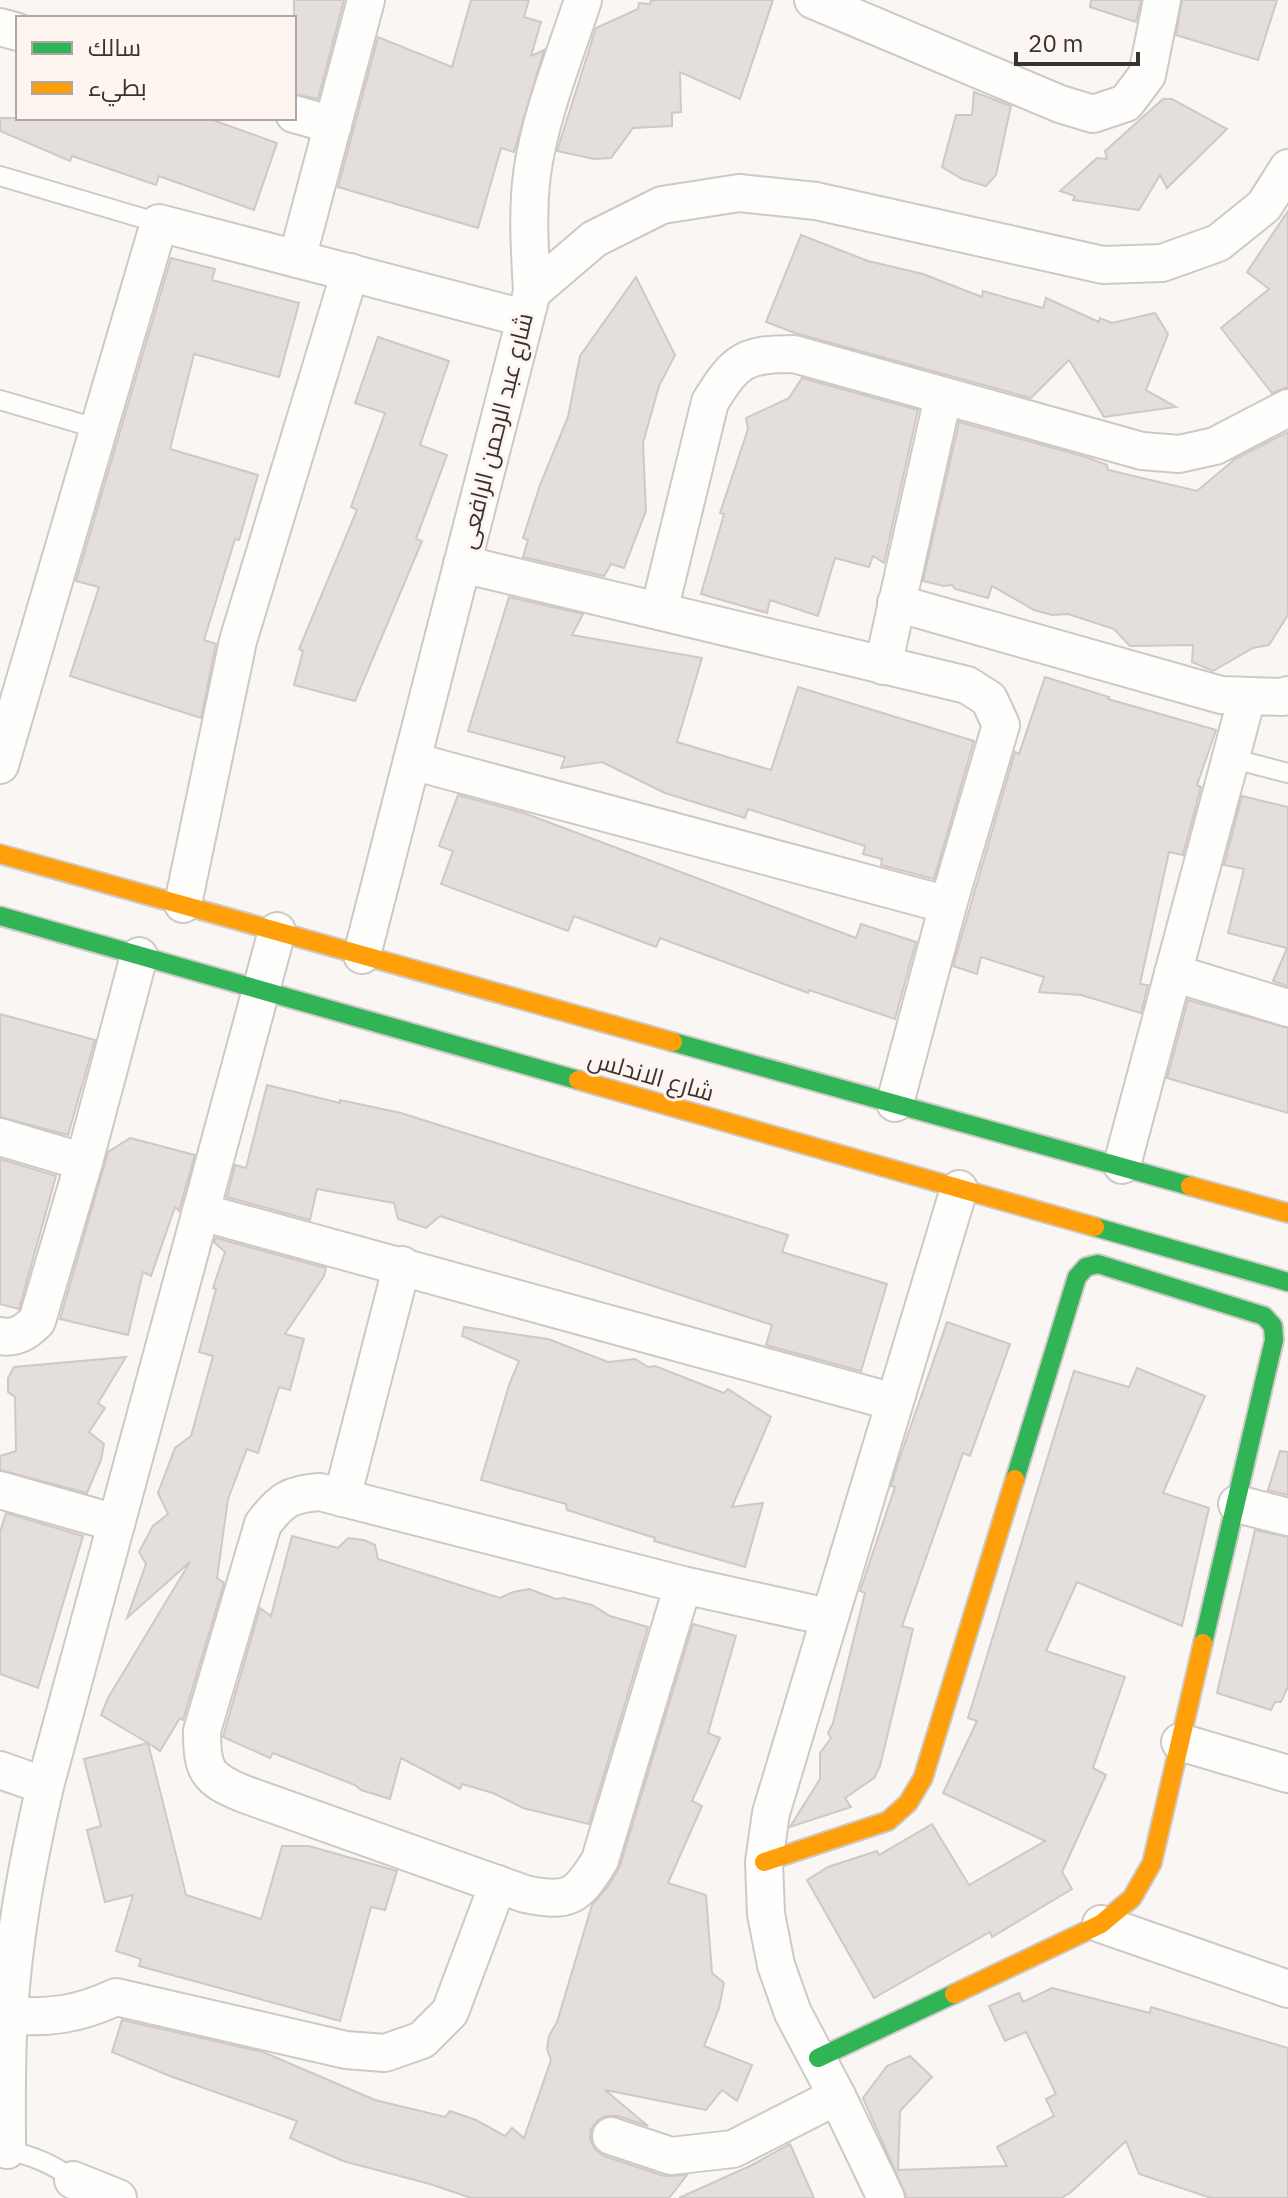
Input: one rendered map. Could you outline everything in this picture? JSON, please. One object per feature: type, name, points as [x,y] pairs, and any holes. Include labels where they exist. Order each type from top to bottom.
[{"type":"street","points":[[297,259],[366,0]]},
{"type":"street","points":[[0,765],[15,658],[99,429],[159,223],[350,272],[528,305],[532,172],[545,118],[583,0]]},
{"type":"street","points":[[813,0],[1060,104],[1093,114],[1126,103],[1147,75],[1162,0]]},
{"type":"street","points":[[296,115],[333,125]]},
{"type":"street","name":"شارع عبد الرحمن الرافعى","points":[[362,955],[528,305],[594,239],[662,205],[739,193],[816,201],[1103,265],[1162,263],[1218,243],[1264,206],[1288,168]]},
{"type":"street","points":[[183,904],[238,641],[350,272]]},
{"type":"street","points":[[659,611],[710,402],[729,372],[758,354],[794,354],[1142,451],[1179,454],[1215,446],[1288,408]]},
{"type":"street","points":[[883,666],[943,397]]},
{"type":"street","points":[[462,564],[967,685],[989,699],[1001,725],[948,905],[895,1103]]},
{"type":"street","points":[[896,603],[1221,695],[1286,697]]},
{"type":"street","points":[[1122,1165],[1247,697]]},
{"type":"street","points":[[412,761],[948,905]]},
{"type":"street","name":"شارع الاندلس","points":[[0,854],[95,888],[183,904],[700,1058],[895,1103],[1122,1165],[1210,1198],[1288,1213]]},
{"type":"street","name":"شارع الاندلس","points":[[0,916],[85,932],[139,956],[689,1104],[959,1189],[1196,1249],[1288,1282]]},
{"type":"street","points":[[3,2149],[9,2015],[19,1923],[45,1786],[277,931]]},
{"type":"street","points":[[0,1336],[9,1338],[26,1332],[37,1321],[84,1162],[139,956]]},
{"type":"street","points":[[1173,973],[1288,1008]]},
{"type":"street","points":[[0,1137],[84,1162]]},
{"type":"street","points":[[886,2198],[793,2013],[776,1965],[766,1914],[764,1862],[771,1813],[959,1189]]},
{"type":"street","points":[[201,1212],[894,1402]]},
{"type":"street","points":[[764,1862],[888,1821],[908,1803],[923,1778],[1077,1277],[1086,1267],[1098,1264],[1264,1316],[1273,1326],[1274,1340],[1237,1504],[1152,1863],[1132,1898],[1101,1924],[818,2058]]},
{"type":"street","points":[[342,1498],[402,1265]]},
{"type":"street","points":[[0,1490],[116,1523]]},
{"type":"street","points":[[683,1585],[600,1860],[584,1888],[555,1900],[525,1894],[231,1789],[218,1783],[202,1760],[202,1731],[263,1524],[277,1505],[297,1494],[320,1492],[683,1585],[828,1617]]},
{"type":"street","points":[[1237,1504],[1288,1517]]},
{"type":"street","points":[[1180,1742],[1288,1774]]},
{"type":"street","points":[[0,1770],[45,1786]]},
{"type":"street","points":[[9,2015],[39,2018],[66,2015],[116,1997],[346,2050],[385,2053],[422,2040],[450,2012],[498,1884]]},
{"type":"street","points":[[1101,1924],[1288,1989]]},
{"type":"street","points":[[611,2136],[671,2156],[733,2149],[837,2096]]},
{"type":"street","points":[[80,2189],[118,2198]]},
{"type":"lane","points":[[0,176],[159,223]]},
{"type":"lane","points":[[0,400],[99,429]]},
{"type":"lane","points":[[1230,758],[1288,773]]},
{"type":"lane","points":[[3,2149],[40,2160],[80,2189]]},
{"type":"building","points":[[294,0],[344,0],[318,99],[296,94]]},
{"type":"building","points":[[471,0],[529,0],[524,17],[541,22],[531,56],[544,50],[514,152],[501,148],[478,228],[338,187],[378,37],[452,67]]},
{"type":"building","points":[[651,0],[773,0],[740,99],[680,72],[681,112],[672,113],[672,126],[633,128],[611,158],[594,159],[557,151],[596,28],[638,9],[639,3],[650,4]]},
{"type":"building","points":[[1091,0],[1141,0],[1136,22],[1090,7]]},
{"type":"building","points":[[1182,0],[1277,0],[1258,60],[1176,35]]},
{"type":"building","points":[[974,92],[1011,106],[996,175],[986,186],[962,179],[942,167],[956,115],[972,115]]},
{"type":"building","points":[[1163,99],[1172,99],[1227,129],[1167,188],[1160,175],[1139,210],[1073,200],[1075,196],[1060,191],[1097,158],[1107,159],[1105,151]]},
{"type":"building","points":[[0,118],[213,120],[277,143],[254,210],[159,176],[156,185],[72,156],[70,161],[0,131]]},
{"type":"building","points":[[1288,211],[1288,387],[1272,393],[1221,328],[1269,289],[1247,272]]},
{"type":"building","points":[[801,235],[868,261],[923,274],[982,297],[983,291],[1043,308],[1046,298],[1099,322],[1100,318],[1112,323],[1155,313],[1168,334],[1146,390],[1176,407],[1104,417],[1069,360],[1031,398],[795,333],[766,322]]},
{"type":"building","points":[[171,258],[215,269],[212,280],[299,303],[279,377],[194,354],[170,449],[258,475],[204,640],[216,644],[201,718],[70,676],[99,587],[76,581]]},
{"type":"building","points":[[636,277],[675,355],[659,386],[643,443],[646,511],[624,568],[611,564],[604,576],[523,557],[528,540],[523,538],[540,485],[568,417],[580,356]]},
{"type":"building","points":[[378,337],[449,361],[420,445],[447,455],[416,539],[422,541],[355,701],[294,685],[303,651],[299,649],[357,510],[351,507],[385,413],[355,403]]},
{"type":"building","points":[[802,378],[918,410],[884,563],[873,556],[869,567],[835,558],[818,616],[770,600],[767,613],[701,594],[724,514],[720,513],[748,429],[746,418],[789,398]]},
{"type":"building","points":[[959,422],[1086,457],[1107,465],[1108,470],[1197,491],[1235,459],[1288,432],[1288,615],[1269,645],[1253,648],[1213,671],[1192,662],[1193,645],[1130,646],[1114,629],[1068,614],[1052,615],[1034,610],[992,586],[988,598],[955,589],[952,585],[923,581]]},
{"type":"building","points":[[509,597],[583,614],[572,635],[702,658],[677,742],[771,770],[798,687],[974,741],[934,879],[881,865],[882,859],[863,854],[865,846],[748,809],[745,818],[665,793],[602,762],[561,768],[565,757],[468,731]]},
{"type":"building","points":[[1045,677],[1216,730],[1197,785],[1201,787],[1183,855],[1169,852],[1140,984],[1148,985],[1141,1013],[1081,995],[1039,992],[1044,977],[981,957],[977,974],[953,966],[1015,752],[1019,754]]},
{"type":"building","points":[[458,795],[524,813],[856,938],[861,924],[916,942],[895,1019],[809,990],[808,993],[660,938],[656,947],[574,916],[568,931],[441,884],[453,851],[439,846]]},
{"type":"building","points":[[1242,796],[1288,807],[1288,986],[1273,981],[1287,948],[1228,933],[1244,869],[1224,865]]},
{"type":"building","points":[[1188,1000],[1288,1028],[1288,1113],[1167,1078]]},
{"type":"building","points":[[0,1014],[95,1040],[68,1135],[0,1117]]},
{"type":"building","points":[[267,1085],[340,1103],[340,1100],[401,1113],[788,1235],[782,1252],[887,1284],[861,1371],[766,1345],[772,1325],[440,1216],[426,1228],[398,1219],[394,1203],[317,1189],[310,1220],[227,1197],[235,1165],[246,1168]]},
{"type":"building","points":[[130,1138],[195,1155],[179,1211],[175,1207],[151,1276],[143,1272],[128,1335],[60,1319],[108,1152]]},
{"type":"building","points":[[0,1159],[56,1176],[19,1309],[0,1304]]},
{"type":"building","points":[[216,1238],[326,1268],[324,1276],[285,1334],[304,1339],[290,1390],[279,1387],[258,1453],[247,1449],[228,1499],[217,1578],[224,1583],[183,1720],[180,1718],[160,1751],[101,1715],[108,1698],[190,1562],[127,1618],[146,1564],[139,1552],[153,1526],[168,1514],[158,1493],[175,1448],[191,1436],[213,1356],[199,1352],[216,1289],[213,1288],[225,1252],[214,1242]]},
{"type":"building","points":[[947,1322],[1010,1344],[970,1456],[963,1453],[902,1626],[913,1629],[880,1766],[874,1778],[845,1798],[851,1807],[790,1827],[820,1779],[820,1753],[831,1738],[828,1733],[865,1593],[860,1591],[895,1487],[891,1486],[898,1463]]},
{"type":"building","points":[[464,1327],[548,1339],[608,1362],[635,1359],[648,1367],[655,1366],[724,1393],[728,1389],[771,1417],[732,1507],[763,1503],[745,1567],[654,1541],[655,1538],[567,1510],[566,1504],[481,1480],[519,1361],[462,1336]]},
{"type":"building","points":[[126,1357],[98,1403],[105,1408],[89,1432],[104,1444],[101,1460],[87,1493],[0,1470],[0,1456],[16,1451],[15,1397],[8,1392],[8,1378],[14,1367]]},
{"type":"building","points":[[1137,1368],[1205,1396],[1163,1493],[1209,1508],[1182,1626],[1077,1582],[1046,1651],[1125,1677],[1093,1768],[1106,1775],[1062,1872],[1072,1889],[992,1937],[990,1932],[874,1998],[807,1880],[828,1867],[877,1851],[879,1855],[932,1824],[969,1885],[1045,1841],[943,1793],[977,1721],[968,1718],[1074,1371],[1129,1387]]},
{"type":"building","points":[[1280,1451],[1288,1452],[1288,1495],[1268,1490]]},
{"type":"building","points":[[6,1513],[83,1536],[38,1688],[0,1674],[0,1532]]},
{"type":"building","points":[[1255,1530],[1288,1537],[1288,1687],[1281,1702],[1275,1702],[1271,1710],[1217,1693]]},
{"type":"building","points":[[292,1536],[338,1548],[348,1538],[364,1540],[375,1545],[378,1559],[500,1598],[529,1589],[556,1599],[592,1605],[610,1616],[648,1627],[589,1824],[523,1808],[493,1793],[462,1784],[460,1789],[401,1758],[390,1799],[273,1753],[270,1758],[223,1737],[260,1608],[271,1616]]},
{"type":"building","points":[[693,1624],[736,1636],[708,1733],[720,1738],[692,1801],[702,1806],[668,1883],[706,1895],[712,1973],[724,1983],[719,2008],[704,2046],[752,2065],[737,2101],[722,2090],[706,2110],[605,2090],[648,2126],[618,2116],[606,2116],[591,2129],[590,2139],[595,2149],[604,2156],[664,2176],[687,2175],[669,2198],[471,2198],[343,2161],[290,2138],[297,2121],[112,2052],[122,2020],[263,2052],[375,2100],[445,2117],[450,2111],[476,2120],[505,2136],[512,2128],[524,2138],[551,2060],[547,2049],[549,2036],[557,2022],[592,1905],[620,1866]]},
{"type":"building","points":[[148,1743],[186,1895],[261,1919],[282,1846],[309,1846],[397,1871],[385,1910],[371,1907],[340,2021],[139,1966],[141,1959],[116,1951],[133,1895],[105,1902],[87,1830],[101,1826],[84,1759]]},
{"type":"building","points":[[1052,1988],[1150,2013],[1151,2007],[1288,2048],[1288,2198],[1211,2198],[1139,2174],[1126,2141],[1061,2198],[907,2198],[863,2098],[887,2066],[910,2056],[932,2077],[900,2111],[898,2170],[1007,2166],[997,2147],[1054,2116],[1046,2099],[1056,2094],[1026,2032],[1005,2041],[989,2006],[1019,1993],[1023,2002]]},
{"type":"building","points":[[790,2144],[814,2198],[679,2198],[750,2166]]},
{"type":"traffic: fast","points":[[0,916],[578,1080]]},
{"type":"traffic: fast","points":[[673,1042],[1190,1186]]},
{"type":"traffic: fast","points":[[1095,1227],[1288,1282]]},
{"type":"traffic: fast","points":[[1015,1479],[1077,1277],[1086,1267],[1098,1264],[1264,1316],[1273,1326],[1274,1340],[1203,1643]]},
{"type":"traffic: fast","points":[[818,2058],[954,1994]]},
{"type":"traffic: slow","points":[[0,854],[673,1042]]},
{"type":"traffic: slow","points":[[578,1080],[1095,1227]]},
{"type":"traffic: slow","points":[[1190,1186],[1288,1213]]},
{"type":"traffic: slow","points":[[764,1862],[888,1821],[908,1803],[923,1778],[1015,1479]]},
{"type":"traffic: slow","points":[[954,1994],[1101,1924],[1132,1898],[1152,1863],[1203,1643]]}]
